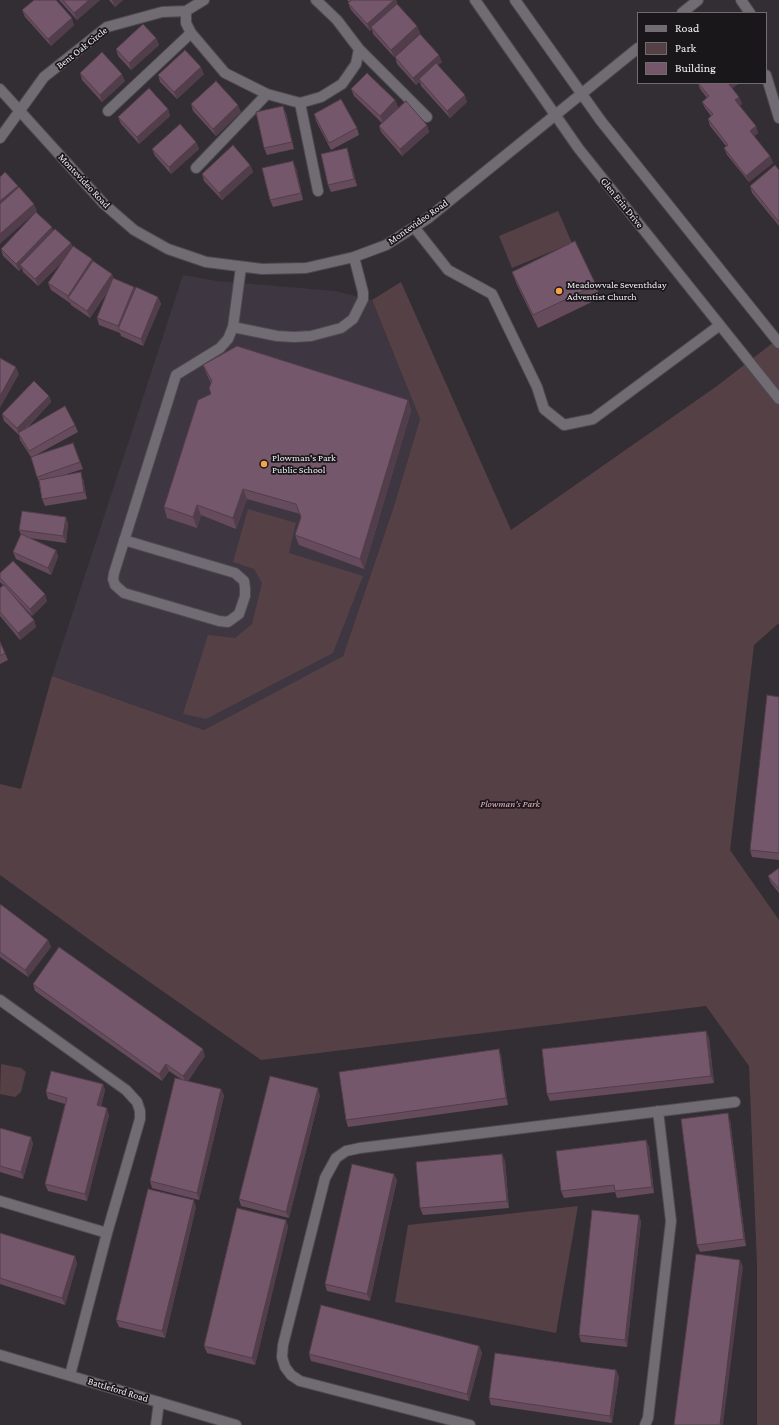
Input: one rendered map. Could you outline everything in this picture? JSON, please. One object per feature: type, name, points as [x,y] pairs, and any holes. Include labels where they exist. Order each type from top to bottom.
[{"type":"street","name":"Bent Oak Circle","points":[[0,138],[44,77],[107,27],[162,12],[186,11],[204,0]]},
{"type":"street","points":[[316,0],[337,20],[359,49],[427,117]]},
{"type":"street","name":"Glen Erin Drive","points":[[475,0],[554,116],[779,399]]},
{"type":"street","points":[[515,0],[580,95],[779,343]]},
{"type":"street","points":[[683,12],[698,0]]},
{"type":"street","points":[[741,0],[749,12]]},
{"type":"street","points":[[186,11],[186,23],[192,33],[225,73],[267,94],[300,103],[322,97],[342,84],[356,64],[359,49]]},
{"type":"street","points":[[108,111],[192,33]]},
{"type":"street","name":"Montevideo Road","points":[[0,89],[104,204],[134,230],[168,249],[206,262],[262,269],[306,268],[354,257],[386,245],[433,214],[637,49]]},
{"type":"street","points":[[767,78],[779,118]]},
{"type":"street","points":[[196,168],[267,94]]},
{"type":"street","points":[[300,103],[318,191]]},
{"type":"street","points":[[414,226],[448,270],[492,294],[537,387],[544,409],[564,425],[593,419],[720,325]]},
{"type":"street","points":[[233,327],[294,338],[311,336],[341,328],[353,319],[363,299],[363,292],[354,257]]},
{"type":"street","points":[[124,540],[235,573],[244,581],[245,588],[245,596],[239,614],[228,622],[219,621],[124,593],[118,590],[115,585],[114,573],[124,540],[176,375],[220,348],[228,339],[233,327],[241,267]]},
{"type":"street","points":[[0,1000],[126,1090],[137,1102],[140,1111],[140,1118],[107,1233],[70,1375]]},
{"type":"street","points":[[470,1425],[300,1382],[291,1375],[285,1367],[282,1357],[283,1345],[329,1168],[336,1158],[346,1151],[360,1148],[735,1102]]},
{"type":"street","points":[[645,1425],[648,1418],[671,1221],[658,1111]]},
{"type":"street","points":[[0,1201],[107,1233]]},
{"type":"street","name":"Battleford Road","points":[[0,1354],[236,1425]]},
{"type":"street","points":[[156,1425],[159,1402]]},
{"type":"shaded area","name":"Plowman's Park Public School","points":[[183,275],[217,281],[335,291],[372,300],[420,419],[393,509],[343,656],[204,730],[52,676]]},
{"type":"green space","points":[[558,211],[572,243],[512,268],[499,236]]},
{"type":"green space","name":"Plowman's Park","points":[[401,282],[511,530],[717,386],[779,338],[779,623],[754,645],[730,850],[779,920],[779,1425],[757,1425],[757,1265],[749,1066],[706,1006],[261,1060],[0,875],[0,784],[21,789],[52,676],[204,730],[343,656],[393,509],[420,419],[372,300]]},
{"type":"green space","points":[[248,509],[296,523],[289,553],[363,576],[333,653],[206,719],[183,714],[208,635],[235,638],[252,624],[262,583],[254,569],[233,562]]},
{"type":"green space","points":[[1,1064],[21,1068],[26,1072],[21,1092],[15,1097],[0,1094]]},
{"type":"green space","points":[[578,1206],[556,1333],[395,1302],[408,1225]]},
{"type":"building","points":[[34,0],[56,0],[72,18],[48,39],[22,10]]},
{"type":"building","points":[[63,0],[89,0],[74,13]]},
{"type":"building","points":[[352,0],[394,0],[367,24],[348,3]]},
{"type":"building","points":[[397,4],[417,26],[391,50],[371,27]]},
{"type":"building","points":[[143,24],[156,38],[129,63],[116,49]]},
{"type":"building","points":[[420,34],[439,55],[413,78],[395,57]]},
{"type":"building","points":[[185,50],[201,67],[174,92],[158,75]]},
{"type":"building","points":[[102,52],[122,74],[100,95],[80,73]]},
{"type":"building","points":[[436,63],[465,95],[447,111],[419,79]]},
{"type":"building","points":[[367,73],[395,100],[380,116],[351,89]]},
{"type":"building","points":[[216,81],[238,105],[213,129],[191,104]]},
{"type":"building","points":[[699,84],[729,84],[739,97],[735,100],[756,126],[750,131],[770,156],[746,176],[724,148],[728,145],[708,119],[713,114],[702,102],[709,96]]},
{"type":"building","points":[[149,88],[168,109],[137,137],[118,117]]},
{"type":"building","points":[[341,99],[357,128],[329,143],[314,114]]},
{"type":"building","points":[[406,101],[427,125],[400,149],[379,126]]},
{"type":"building","points":[[283,106],[292,142],[264,148],[256,112]]},
{"type":"building","points":[[180,124],[196,142],[169,167],[152,149]]},
{"type":"building","points":[[233,145],[250,165],[219,193],[202,174]]},
{"type":"building","points":[[347,148],[354,179],[328,185],[321,154]]},
{"type":"building","points":[[293,161],[301,193],[270,200],[262,168]]},
{"type":"building","points":[[775,165],[779,170],[779,222],[750,186]]},
{"type":"building","points":[[5,172],[18,186],[0,201],[0,177]]},
{"type":"building","points":[[19,187],[34,204],[0,234],[0,204]]},
{"type":"building","points":[[36,212],[52,227],[16,264],[1,249]]},
{"type":"building","points":[[55,229],[71,243],[35,279],[20,265]]},
{"type":"building","name":"Meadowvale Seventhday Adventist Church","points":[[575,241],[596,285],[533,315],[512,272]]},
{"type":"building","points":[[73,246],[92,259],[68,296],[48,283]]},
{"type":"building","points":[[93,261],[112,274],[87,311],[68,298]]},
{"type":"building","points":[[113,278],[134,287],[118,326],[97,318]]},
{"type":"building","points":[[136,287],[158,297],[141,339],[118,329]]},
{"type":"building","points":[[237,346],[408,400],[360,559],[295,535],[301,517],[296,504],[243,489],[233,518],[197,505],[193,517],[164,507],[198,400],[211,394],[209,388],[212,381],[203,365]]},
{"type":"building","points":[[0,358],[16,367],[0,396]]},
{"type":"building","points":[[34,381],[49,396],[17,428],[2,414]]},
{"type":"building","points":[[65,406],[75,425],[29,451],[18,433]]},
{"type":"building","points":[[73,443],[80,462],[37,477],[31,457]]},
{"type":"building","points":[[81,472],[84,492],[42,499],[39,480]]},
{"type":"building","points":[[22,511],[66,517],[63,536],[19,530]]},
{"type":"building","points":[[21,534],[56,550],[48,568],[13,552]]},
{"type":"building","points":[[13,561],[45,594],[30,609],[0,578],[0,573]]},
{"type":"building","points":[[4,585],[34,620],[18,633],[0,612],[0,588]]},
{"type":"building","points":[[0,642],[5,653],[0,656]]},
{"type":"building","points":[[767,695],[779,697],[779,853],[750,850]]},
{"type":"building","points":[[779,868],[779,889],[768,876]]},
{"type":"building","points":[[0,904],[48,940],[25,970],[0,952]]},
{"type":"building","points":[[59,947],[203,1049],[183,1076],[166,1064],[159,1074],[33,984]]},
{"type":"building","points":[[706,1031],[711,1076],[547,1094],[542,1049]]},
{"type":"building","points":[[499,1049],[506,1098],[346,1120],[339,1072]]},
{"type":"building","points":[[51,1071],[103,1084],[97,1105],[107,1108],[85,1194],[45,1184],[67,1098],[46,1092]]},
{"type":"building","points":[[270,1076],[318,1088],[286,1212],[239,1199]]},
{"type":"building","points":[[175,1078],[221,1089],[197,1193],[150,1181]]},
{"type":"building","points":[[728,1113],[744,1239],[697,1245],[681,1119]]},
{"type":"building","points":[[0,1128],[31,1137],[21,1172],[0,1166]]},
{"type":"building","points":[[646,1140],[652,1187],[615,1191],[614,1185],[561,1191],[556,1151]]},
{"type":"building","points":[[502,1154],[507,1201],[420,1208],[416,1162]]},
{"type":"building","points":[[352,1164],[394,1174],[367,1294],[325,1284]]},
{"type":"building","points":[[148,1189],[194,1200],[162,1331],[116,1320]]},
{"type":"building","points":[[237,1208],[286,1220],[252,1358],[204,1346]]},
{"type":"building","points":[[592,1210],[639,1215],[625,1340],[579,1335]]},
{"type":"building","points":[[0,1233],[75,1256],[62,1298],[0,1278]]},
{"type":"building","points":[[696,1254],[740,1260],[720,1425],[674,1425]]},
{"type":"building","points":[[321,1305],[479,1346],[467,1394],[309,1354]]},
{"type":"building","points":[[495,1353],[616,1370],[610,1416],[489,1398]]},
{"type":"place","name":"Meadowvale Seventhday Adventist Church","points":[[559,291]]},
{"type":"place","name":"Plowman's Park Public School","points":[[264,464]]}]
